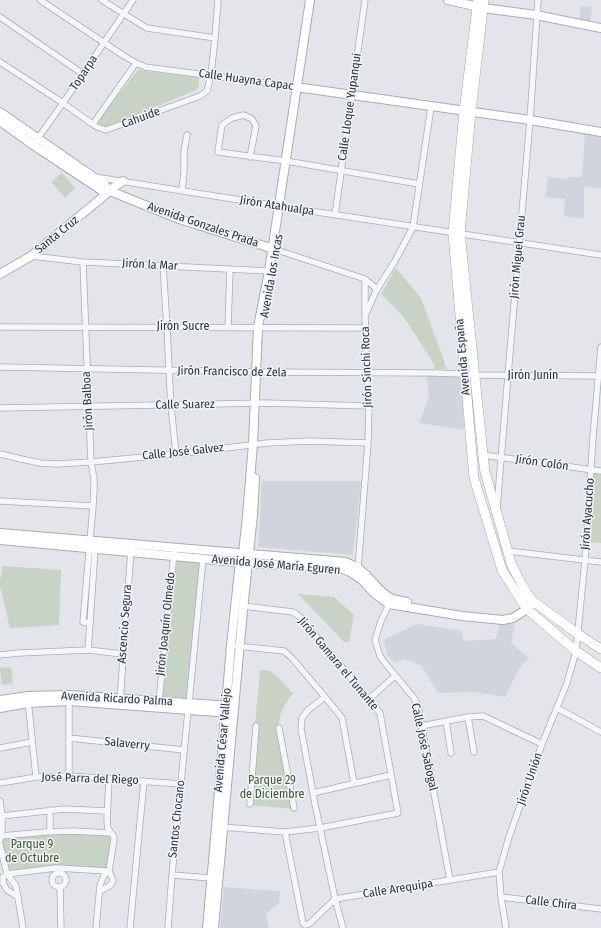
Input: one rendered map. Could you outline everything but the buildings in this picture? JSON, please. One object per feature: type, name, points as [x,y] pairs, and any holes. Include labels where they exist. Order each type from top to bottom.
[{"type":"main road","name":"Avenida los Incas","points":[[261,327],[275,249],[299,88],[310,0]]},
{"type":"main road","name":"Avenida los Incas","points":[[299,88],[315,0]]},
{"type":"main road","points":[[448,0],[480,3],[601,28]]},
{"type":"main road","name":"Avenida España","points":[[480,3],[467,112],[456,233],[464,374],[474,478],[502,570],[529,604],[576,651],[601,668]]},
{"type":"main road","name":"Calle Huayna Capac","points":[[299,88],[530,120],[601,132]]},
{"type":"main road","name":"Avenida Gonzales Prada","points":[[0,112],[35,142],[101,190],[110,191],[179,219],[275,249]]},
{"type":"main road","name":"Avenida Gonzales Prada","points":[[0,121],[94,177],[105,185],[110,191]]},
{"type":"main road","name":"Santa Cruz","points":[[0,274],[31,256],[123,181]]},
{"type":"main road","name":"Avenida España","points":[[456,233],[485,472],[512,566],[528,595],[529,604]]},
{"type":"main road","name":"Avenida los Incas","points":[[246,553],[253,515],[261,327],[269,271],[275,249]]},
{"type":"main road","name":"Avenida José María Eguren","points":[[0,534],[91,546]]},
{"type":"main road","name":"Avenida José María Eguren","points":[[0,540],[131,548],[174,547],[346,562],[358,568],[383,593],[398,601],[498,616],[510,615],[529,604]]},
{"type":"main road","name":"Avenida José María Eguren","points":[[131,548],[173,556],[203,559],[343,569],[362,580],[375,594],[390,604],[462,616],[507,620],[513,618],[529,604]]},
{"type":"main road","name":"Avenida César Vallejo","points":[[214,928],[220,827],[230,709],[231,645],[246,553]]},
{"type":"main road","name":"Avenida César Vallejo","points":[[230,709],[240,646],[244,563]]},
{"type":"main road","points":[[502,570],[506,572],[511,570],[512,566]]},
{"type":"main road","name":"Avenida España","points":[[529,604],[601,649]]},
{"type":"main road","points":[[576,651],[585,649],[601,661]]},
{"type":"main road","name":"Avenida Ricardo Palma","points":[[0,708],[28,700],[70,695],[120,702],[230,709]]},
{"type":"main road","name":"Avenida Ricardo Palma","points":[[0,700],[120,702],[159,701],[188,707]]},
{"type":"main road","name":"Avenida César Vallejo","points":[[207,928],[211,878],[220,827]]},
{"type":"street","name":"Calle Huayna Capac","points":[[40,0],[104,43],[145,67],[299,88]]},
{"type":"street","points":[[102,0],[148,28],[215,38]]},
{"type":"street","name":"Toparpa","points":[[35,142],[133,0]]},
{"type":"street","name":"Cahuide","points":[[0,62],[97,127],[106,130],[200,96],[206,91],[211,75],[218,0]]},
{"type":"street","name":"Calle Lloque Yupanqui","points":[[336,215],[365,0]]},
{"type":"street","name":"Jirón Miguel Grau","points":[[497,514],[530,120],[538,0]]},
{"type":"street","points":[[0,17],[83,74]]},
{"type":"street","points":[[93,124],[136,63]]},
{"type":"street","name":"Jirón Sinchi Roca","points":[[358,568],[368,443],[369,406],[365,328],[366,316],[377,289],[395,261],[413,227],[431,107]]},
{"type":"street","points":[[250,157],[256,126],[252,119],[244,115],[232,118],[222,125],[218,152],[419,184]]},
{"type":"street","points":[[182,191],[184,151],[187,135]]},
{"type":"street","name":"Jirón Atahualpa","points":[[94,177],[281,207],[601,255]]},
{"type":"street","name":"Avenida Gonzales Prada","points":[[275,249],[365,279],[377,289]]},
{"type":"street","name":"Jirón la Mar","points":[[31,256],[83,262],[269,271]]},
{"type":"street","name":"Jirón Balboa","points":[[83,262],[91,462],[94,479],[91,546],[83,622],[90,622],[88,650]]},
{"type":"street","points":[[163,265],[168,370],[176,454]]},
{"type":"street","points":[[228,327],[230,269]]},
{"type":"street","points":[[365,279],[366,316]]},
{"type":"street","name":"Jirón Sucre","points":[[0,327],[365,328]]},
{"type":"street","name":"Jirón Ayacucho","points":[[578,634],[585,560],[595,405],[600,376],[601,347]]},
{"type":"street","name":"Jirón Francisco de Zela","points":[[0,367],[464,374]]},
{"type":"street","name":"Jirón Junín","points":[[464,374],[508,376],[600,376]]},
{"type":"street","name":"Calle Suarez","points":[[0,408],[171,406],[257,403],[369,406]]},
{"type":"street","name":"Calle José Galvez","points":[[0,454],[40,463],[57,464],[176,454],[255,444],[310,441],[368,443]]},
{"type":"street","name":"Jirón Colón","points":[[483,455],[601,471]]},
{"type":"street","points":[[0,501],[93,506]]},
{"type":"street","name":"Jirón Joaquín Olmedo","points":[[159,701],[174,547]]},
{"type":"street","name":"Ascencio Segura","points":[[120,702],[131,548]]},
{"type":"street","points":[[508,552],[601,562]]},
{"type":"street","name":"Santos Chocano","points":[[168,928],[203,559]]},
{"type":"street","name":"Calle José Sabogal","points":[[390,604],[381,621],[375,640],[380,656],[414,698],[418,706],[450,880]]},
{"type":"street","name":"Jirón Gamara el Tunante","points":[[243,606],[293,612],[301,618],[380,713],[398,813],[320,828]]},
{"type":"street","name":"Jirón Unión","points":[[506,928],[499,872],[542,744],[567,683],[576,651],[578,634]]},
{"type":"street","points":[[231,645],[284,651],[292,658],[342,718],[354,784]]},
{"type":"street","points":[[0,655],[88,650],[123,654]]},
{"type":"street","points":[[369,699],[395,676]]},
{"type":"street","points":[[325,697],[308,710],[302,718],[301,729],[320,828],[335,899],[343,928]]},
{"type":"street","points":[[28,700],[36,777]]},
{"type":"street","points":[[69,701],[69,776]]},
{"type":"street","points":[[557,708],[601,732]]},
{"type":"street","points":[[422,726],[468,717],[482,716],[542,744]]},
{"type":"street","points":[[468,717],[474,752]]},
{"type":"street","points":[[446,721],[451,753]]},
{"type":"street","points":[[250,804],[256,726]]},
{"type":"street","points":[[279,728],[294,808]]},
{"type":"street","name":"Salaverry","points":[[69,738],[184,750]]},
{"type":"street","points":[[0,748],[32,742]]},
{"type":"street","points":[[313,793],[391,775]]},
{"type":"street","name":"José Parra del Riego","points":[[0,783],[36,777],[69,776],[181,784]]},
{"type":"street","points":[[100,891],[107,887],[113,880],[109,871],[114,839],[107,826],[109,779]]},
{"type":"street","points":[[130,928],[144,781]]},
{"type":"street","points":[[0,801],[2,830],[0,838],[72,831],[111,833]]},
{"type":"street","points":[[2,816],[64,809],[107,811]]},
{"type":"street","points":[[50,810],[50,832]]},
{"type":"street","points":[[220,827],[285,832],[320,828]]},
{"type":"street","points":[[285,832],[303,922],[305,925],[310,924],[335,899]]},
{"type":"street","points":[[0,845],[7,874],[16,886],[23,928]]},
{"type":"street","points":[[18,897],[7,890],[3,883],[3,877],[7,874],[56,868],[109,871]]},
{"type":"street","points":[[96,928],[102,879],[109,871]]},
{"type":"street","name":"Calle Arequipa","points":[[335,899],[499,872]]},
{"type":"street","points":[[172,875],[211,878]]},
{"type":"street","points":[[60,887],[61,928]]},
{"type":"street","name":"Calle Chira","points":[[501,897],[601,909]]},
{"type":"shaded area","points":[[581,6],[592,7],[590,22],[579,21]]},
{"type":"shaded area","points":[[585,133],[601,135],[601,188],[584,187],[584,219],[564,216],[565,199],[545,197],[548,177],[567,179],[567,177],[582,177]]},
{"type":"shaded area","points":[[427,376],[458,377],[462,381],[464,430],[419,423],[429,396]]},
{"type":"shaded area","points":[[262,481],[361,481],[353,555],[258,547]]},
{"type":"shaded area","points":[[500,621],[515,624],[511,643],[529,658],[520,667],[505,697],[474,692],[438,693],[421,665],[403,659],[394,663],[388,656],[383,640],[417,624],[462,631],[464,641],[496,639]]},
{"type":"shaded area","points":[[224,887],[280,891],[279,903],[266,914],[269,928],[220,928]]},
{"type":"green space","points":[[138,70],[199,78],[199,86],[196,90],[107,127],[96,123]]},
{"type":"green space","points":[[62,173],[75,188],[65,198],[51,182]]},
{"type":"green space","points":[[396,268],[421,298],[447,369],[435,369],[434,364],[401,314],[381,294]]},
{"type":"green space","points":[[594,473],[601,474],[601,543],[589,542]]},
{"type":"green space","points":[[177,560],[201,562],[186,698],[163,696]]},
{"type":"green space","points":[[3,566],[61,570],[59,625],[10,628],[0,586]]},
{"type":"green space","points":[[298,594],[334,597],[354,615],[349,642],[344,642]]},
{"type":"green space","points":[[11,667],[13,683],[2,685],[0,668]]},
{"type":"green space","name":"Parque 29 de Diciembre","points":[[260,670],[270,671],[276,675],[293,693],[282,710],[279,722],[294,809],[251,805],[255,725]]},
{"type":"green space","name":"Parque 9 de Octubre","points":[[46,833],[79,833],[111,836],[112,839],[108,868],[59,865],[8,872],[2,842],[4,838]]}]
